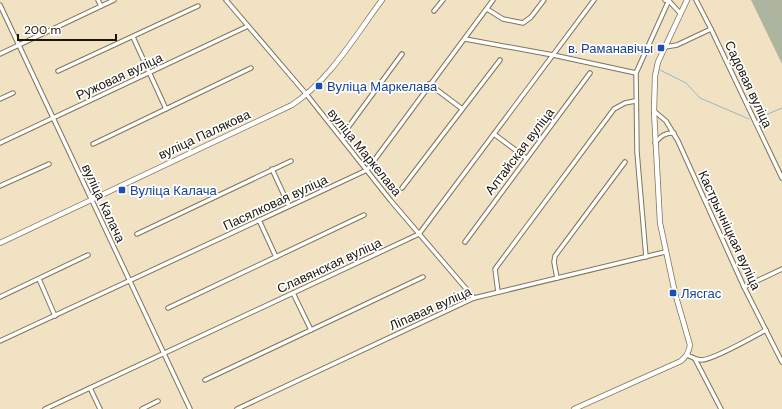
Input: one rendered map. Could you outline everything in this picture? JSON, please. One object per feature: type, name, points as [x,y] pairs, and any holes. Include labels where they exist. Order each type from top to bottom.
[{"type":"street","points":[[98,0],[101,6]]},
{"type":"street","points":[[0,54],[114,0]]},
{"type":"street","name":"вуліца Маркелава","points":[[226,0],[307,95],[419,234],[474,298]]},
{"type":"street","name":"вуліца Палякова","points":[[0,243],[292,105],[307,95],[324,77],[382,0]]},
{"type":"street","points":[[434,11],[443,0]]},
{"type":"street","name":"Пасялковая вуліца","points":[[0,341],[130,282],[367,170],[429,84],[465,39],[493,0]]},
{"type":"street","points":[[486,9],[503,19],[523,23],[531,17],[544,0]]},
{"type":"street","name":"Славянская вуліца","points":[[45,409],[419,234],[594,0]]},
{"type":"street","points":[[646,257],[637,152],[635,101],[636,73],[668,0],[680,13]]},
{"type":"street","points":[[574,409],[681,361],[688,355],[690,345],[665,252],[660,224],[654,111],[655,76],[665,47],[687,0]]},
{"type":"street","name":"Садовая вуліца","points":[[696,0],[782,178]]},
{"type":"street","name":"вуліца Калача","points":[[0,5],[190,409]]},
{"type":"street","points":[[58,71],[198,6]]},
{"type":"street","name":"Ружовая вуліца","points":[[0,144],[248,26]]},
{"type":"street","points":[[665,47],[677,45],[711,29]]},
{"type":"street","points":[[133,37],[166,109]]},
{"type":"street","points":[[465,39],[553,55],[636,73]]},
{"type":"street","points":[[341,137],[402,54]]},
{"type":"street","points":[[402,188],[500,60]]},
{"type":"street","points":[[93,144],[251,68]]},
{"type":"street","name":"Алтайская вуліца","points":[[465,242],[590,73]]},
{"type":"street","points":[[429,84],[462,108]]},
{"type":"street","points":[[0,99],[13,93]]},
{"type":"street","points":[[498,292],[495,269],[614,109],[624,103],[635,101]]},
{"type":"street","name":"Кастрычніцкая вуліца","points":[[654,111],[666,121],[674,133],[744,287],[782,362]]},
{"type":"street","points":[[655,144],[667,133],[674,133]]},
{"type":"street","points":[[494,134],[526,158]]},
{"type":"street","points":[[137,234],[291,160]]},
{"type":"street","points":[[557,278],[554,262],[555,256],[625,162]]},
{"type":"street","points":[[0,186],[49,164]]},
{"type":"street","points":[[272,170],[289,206]]},
{"type":"street","points":[[168,308],[364,215]]},
{"type":"street","points":[[259,220],[276,257]]},
{"type":"street","name":"Ліпавая вуліца","points":[[237,409],[474,298],[665,252]]},
{"type":"street","points":[[0,298],[88,255]]},
{"type":"street","points":[[744,287],[782,269]]},
{"type":"street","points":[[205,380],[423,277]]},
{"type":"street","points":[[39,279],[55,316]]},
{"type":"street","points":[[293,293],[311,330]]},
{"type":"street","points":[[688,355],[695,359],[703,360],[766,330]]},
{"type":"street","points":[[695,359],[721,409]]},
{"type":"street","points":[[90,388],[100,409]]},
{"type":"street","points":[[142,409],[158,402]]},
{"type":"green space","points":[[751,0],[782,0],[782,64]]},
{"type":"waterway","points":[[760,0],[782,38]]},
{"type":"waterway","points":[[660,70],[686,83],[700,98],[749,119]]},
{"type":"waterway","points":[[756,119],[782,108]]},
{"type":"place","name":"в. Раманавічы","points":[[661,48]]},
{"type":"place","name":"Вуліца Маркелава","points":[[319,86]]},
{"type":"place","name":"Вуліца Калача","points":[[122,190]]},
{"type":"place","name":"Лясгас","points":[[673,293]]}]
